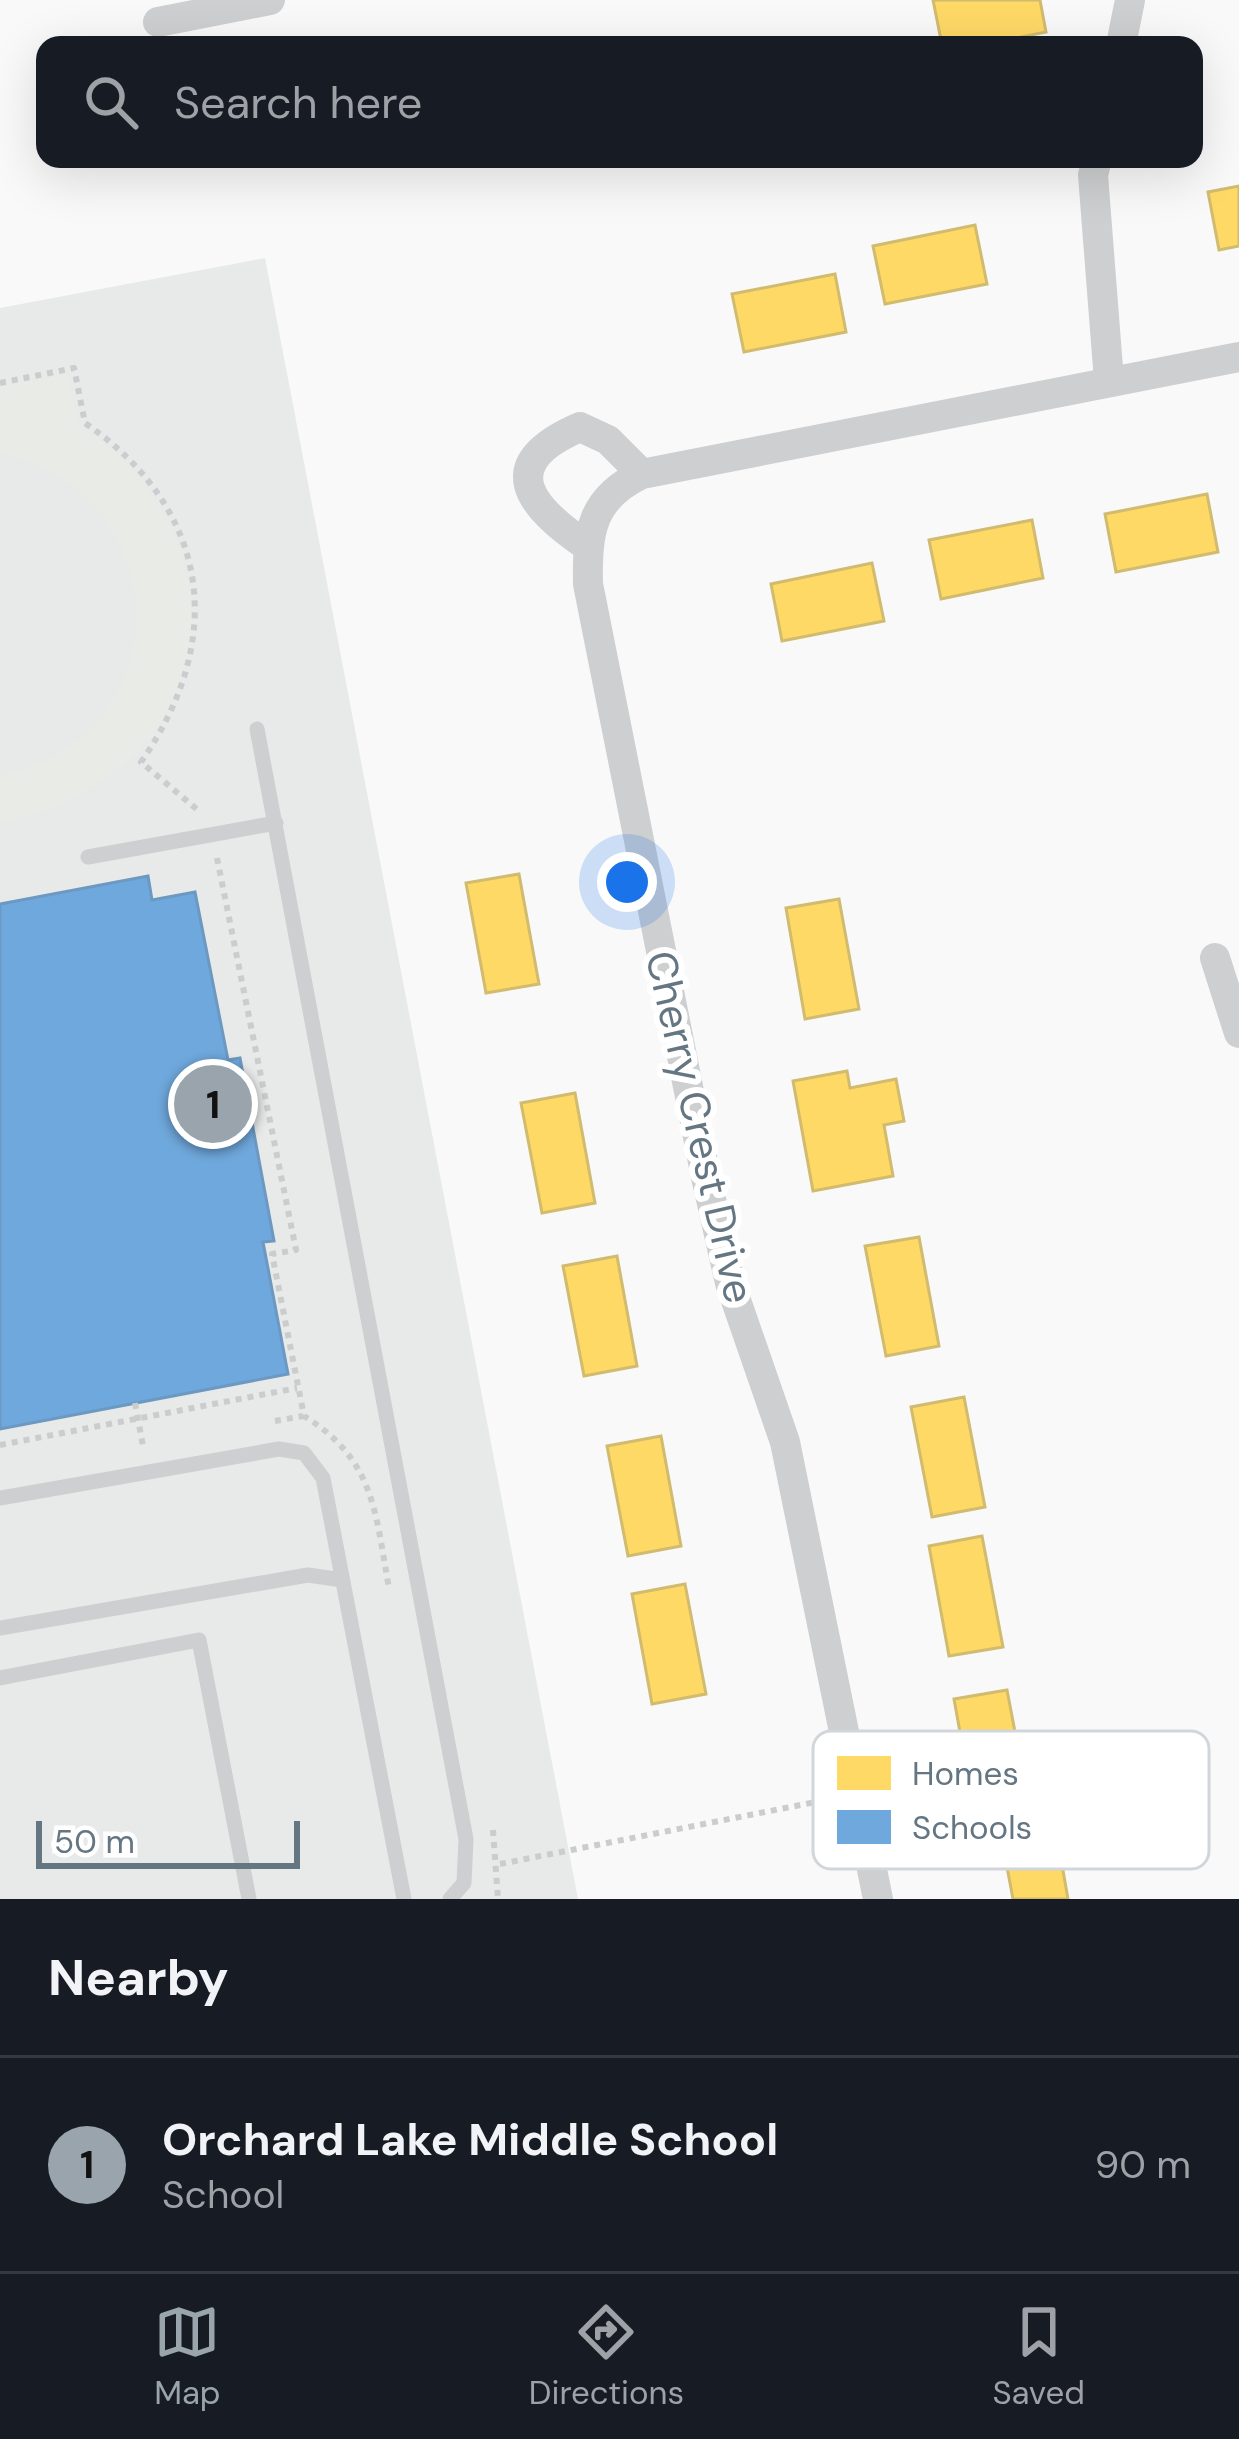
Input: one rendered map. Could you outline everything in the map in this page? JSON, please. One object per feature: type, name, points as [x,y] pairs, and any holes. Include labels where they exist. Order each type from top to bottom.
[{"type":"street","points":[[158,22],[270,0]]},
{"type":"street","points":[[1122,36],[1130,0]]},
{"type":"street","points":[[1095,168],[1109,381]]},
{"type":"street","points":[[641,474],[608,440],[580,427],[550,440],[535,455],[529,484],[535,507],[587,546],[607,497],[641,474],[1239,357]]},
{"type":"street","name":"Cherry Crest Drive","points":[[587,546],[588,584],[706,1177],[730,1283],[785,1442],[843,1731]]},
{"type":"street","points":[[1215,958],[1239,1033]]},
{"type":"street","name":"Cherry Crest Drive","points":[[872,1869],[878,1899]]},
{"type":"lane","points":[[257,729],[466,1839],[464,1883],[450,1899]]},
{"type":"lane","points":[[88,857],[276,823]]},
{"type":"lane","points":[[0,1498],[279,1449],[304,1453],[323,1478],[404,1899]]},
{"type":"lane","points":[[0,1628],[308,1575],[342,1580]]},
{"type":"lane","points":[[0,1678],[199,1640],[249,1899]]},
{"type":"path","points":[[0,382],[74,368],[85,423],[121,448],[157,486],[181,539],[194,590],[196,638],[171,719],[141,762],[201,813],[210,836],[296,1250],[272,1254],[304,1416],[334,1435],[370,1489],[392,1599]]},
{"type":"path","points":[[0,1444],[298,1388]]},
{"type":"path","points":[[135,1403],[148,1472]]},
{"type":"path","points":[[500,1864],[813,1802]]},
{"type":"path","points":[[492,1824],[500,1864],[498,1899]]},
{"type":"shaded area","points":[[265,258],[578,1899],[0,1899],[0,308]]},
{"type":"shaded area","points":[[67,374],[78,425],[136,475],[173,532],[190,592],[188,653],[168,709],[129,759],[73,798],[0,822],[0,775],[60,753],[103,716],[128,669],[136,616],[127,563],[102,515],[59,477],[0,453],[0,387]]},
{"type":"building: Homes","points":[[933,0],[1040,0],[1046,32],[940,36]]},
{"type":"building: Homes","points":[[1239,186],[1239,246],[1219,250],[1208,192]]},
{"type":"building: Homes","points":[[975,225],[987,284],[885,304],[873,246]]},
{"type":"building: Homes","points":[[835,274],[846,332],[744,352],[732,294]]},
{"type":"building: Homes","points":[[1207,494],[1218,552],[1116,572],[1105,514]]},
{"type":"building: Homes","points":[[1032,520],[1043,578],[941,599],[929,540]]},
{"type":"building: Homes","points":[[872,563],[884,621],[782,641],[771,584]]},
{"type":"building: Homes","points":[[519,874],[539,984],[486,993],[466,883]]},
{"type":"building: Homes","points":[[839,899],[859,1009],[805,1019],[786,908]]},
{"type":"building: Homes","points":[[847,1071],[850,1088],[896,1079],[904,1121],[884,1125],[893,1176],[813,1191],[793,1081]]},
{"type":"building: Homes","points":[[575,1093],[595,1203],[542,1213],[521,1103]]},
{"type":"building: Homes","points":[[919,1237],[939,1346],[886,1356],[865,1246]]},
{"type":"building: Homes","points":[[617,1256],[637,1366],[584,1376],[563,1266]]},
{"type":"building: Homes","points":[[964,1397],[985,1507],[932,1517],[911,1407]]},
{"type":"building: Homes","points":[[661,1436],[681,1546],[628,1556],[607,1446]]},
{"type":"building: Homes","points":[[982,1536],[1003,1647],[949,1656],[929,1546]]},
{"type":"building: Homes","points":[[685,1584],[706,1694],[652,1704],[632,1594]]},
{"type":"building: Homes","points":[[1007,1690],[1015,1731],[960,1731],[954,1699]]},
{"type":"building: Homes","points":[[1007,1869],[1063,1869],[1068,1899],[1013,1899]]},
{"type":"building: Schools","points":[[148,876],[152,900],[195,892],[228,1060],[240,1058],[274,1241],[263,1242],[288,1374],[0,1429],[0,904]]},
{"type":"place","name":"Orchard Lake Middle School","points":[[213,1104]]}]
